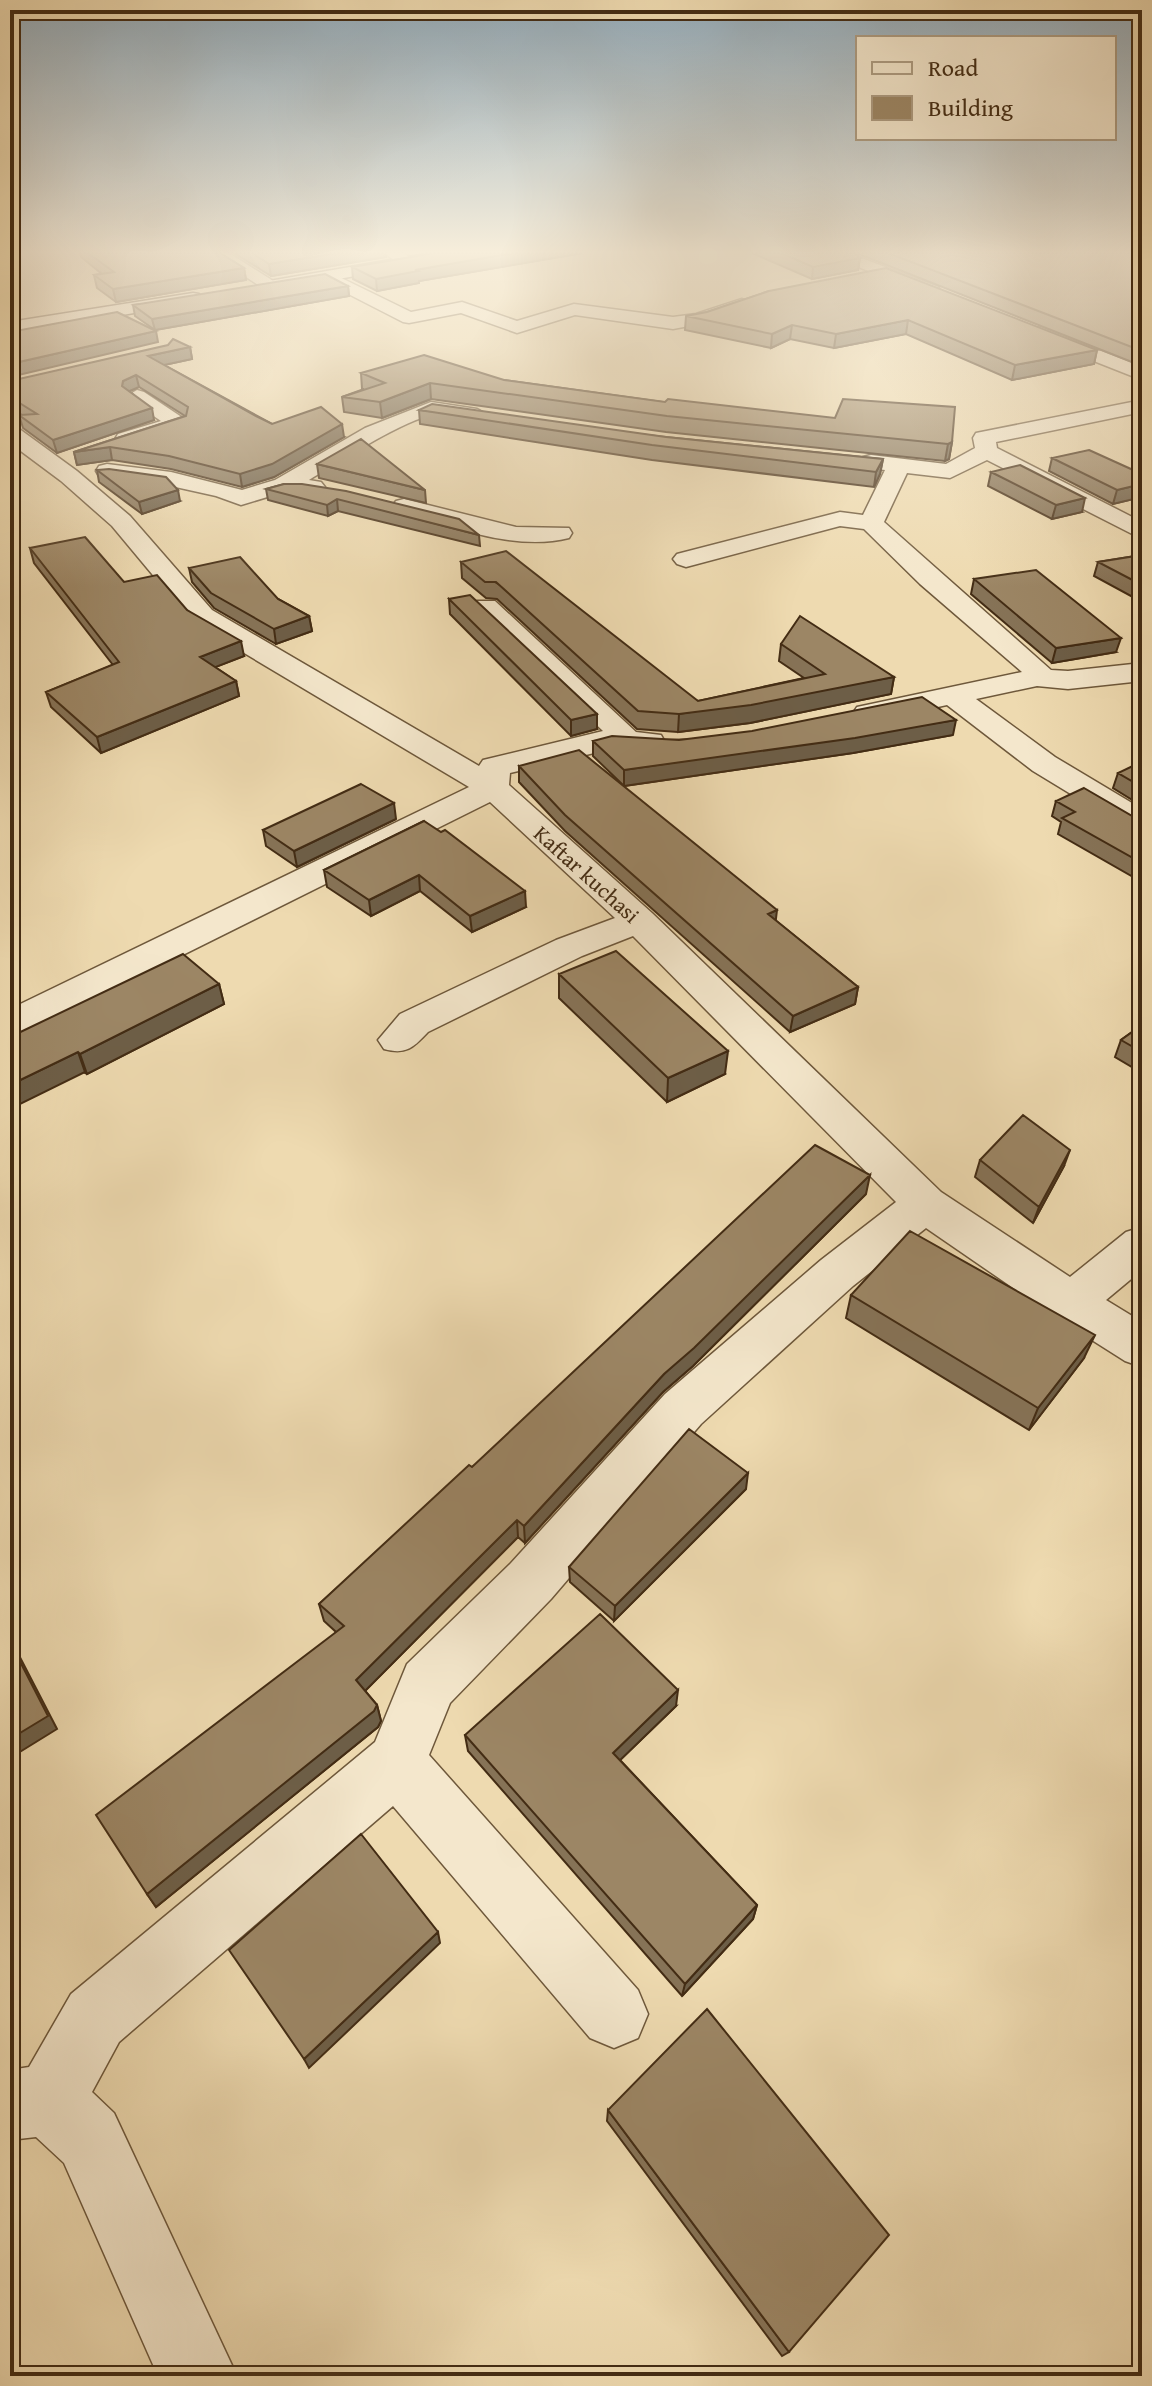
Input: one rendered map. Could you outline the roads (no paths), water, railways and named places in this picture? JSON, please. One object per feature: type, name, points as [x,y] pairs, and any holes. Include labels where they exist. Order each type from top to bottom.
[{"type":"street","points":[[1118,364],[1142,374]]},
{"type":"street","points":[[107,445],[178,422],[137,396]]},
{"type":"street","points":[[1142,406],[984,438],[987,451],[1142,532]]},
{"type":"street","points":[[67,465],[171,479],[223,490],[241,498],[283,485],[373,433],[431,408],[494,417]]},
{"type":"street","name":"Kaftar kuchasi","points":[[10,433],[67,465],[121,521],[202,616],[493,788],[639,921],[925,1204],[1142,1347]]},
{"type":"street","points":[[853,460],[950,471],[987,451]]},
{"type":"street","points":[[871,523],[899,465]]},
{"type":"street","points":[[283,485],[333,490]]},
{"type":"street","points":[[377,500],[516,534],[560,533]]},
{"type":"street","points":[[686,559],[840,519],[871,523],[929,578],[1005,640],[1038,671],[1037,677]]},
{"type":"street","points":[[486,607],[621,732],[611,740]]},
{"type":"street","points":[[838,719],[1037,677],[1068,680],[1142,672]]},
{"type":"street","points":[[953,695],[987,724],[1076,787],[1142,823]]},
{"type":"street","points":[[10,1025],[493,788],[494,767],[611,740],[678,744]]},
{"type":"street","points":[[398,1040],[414,1023],[569,948],[639,921]]},
{"type":"street","points":[[198,2376],[89,2138],[30,2102],[95,2018],[396,1763],[428,1684],[531,1581],[683,1409],[837,1273],[925,1204]]},
{"type":"street","points":[[1071,1303],[1142,1244]]},
{"type":"street","points":[[396,1763],[614,2014]]}]
